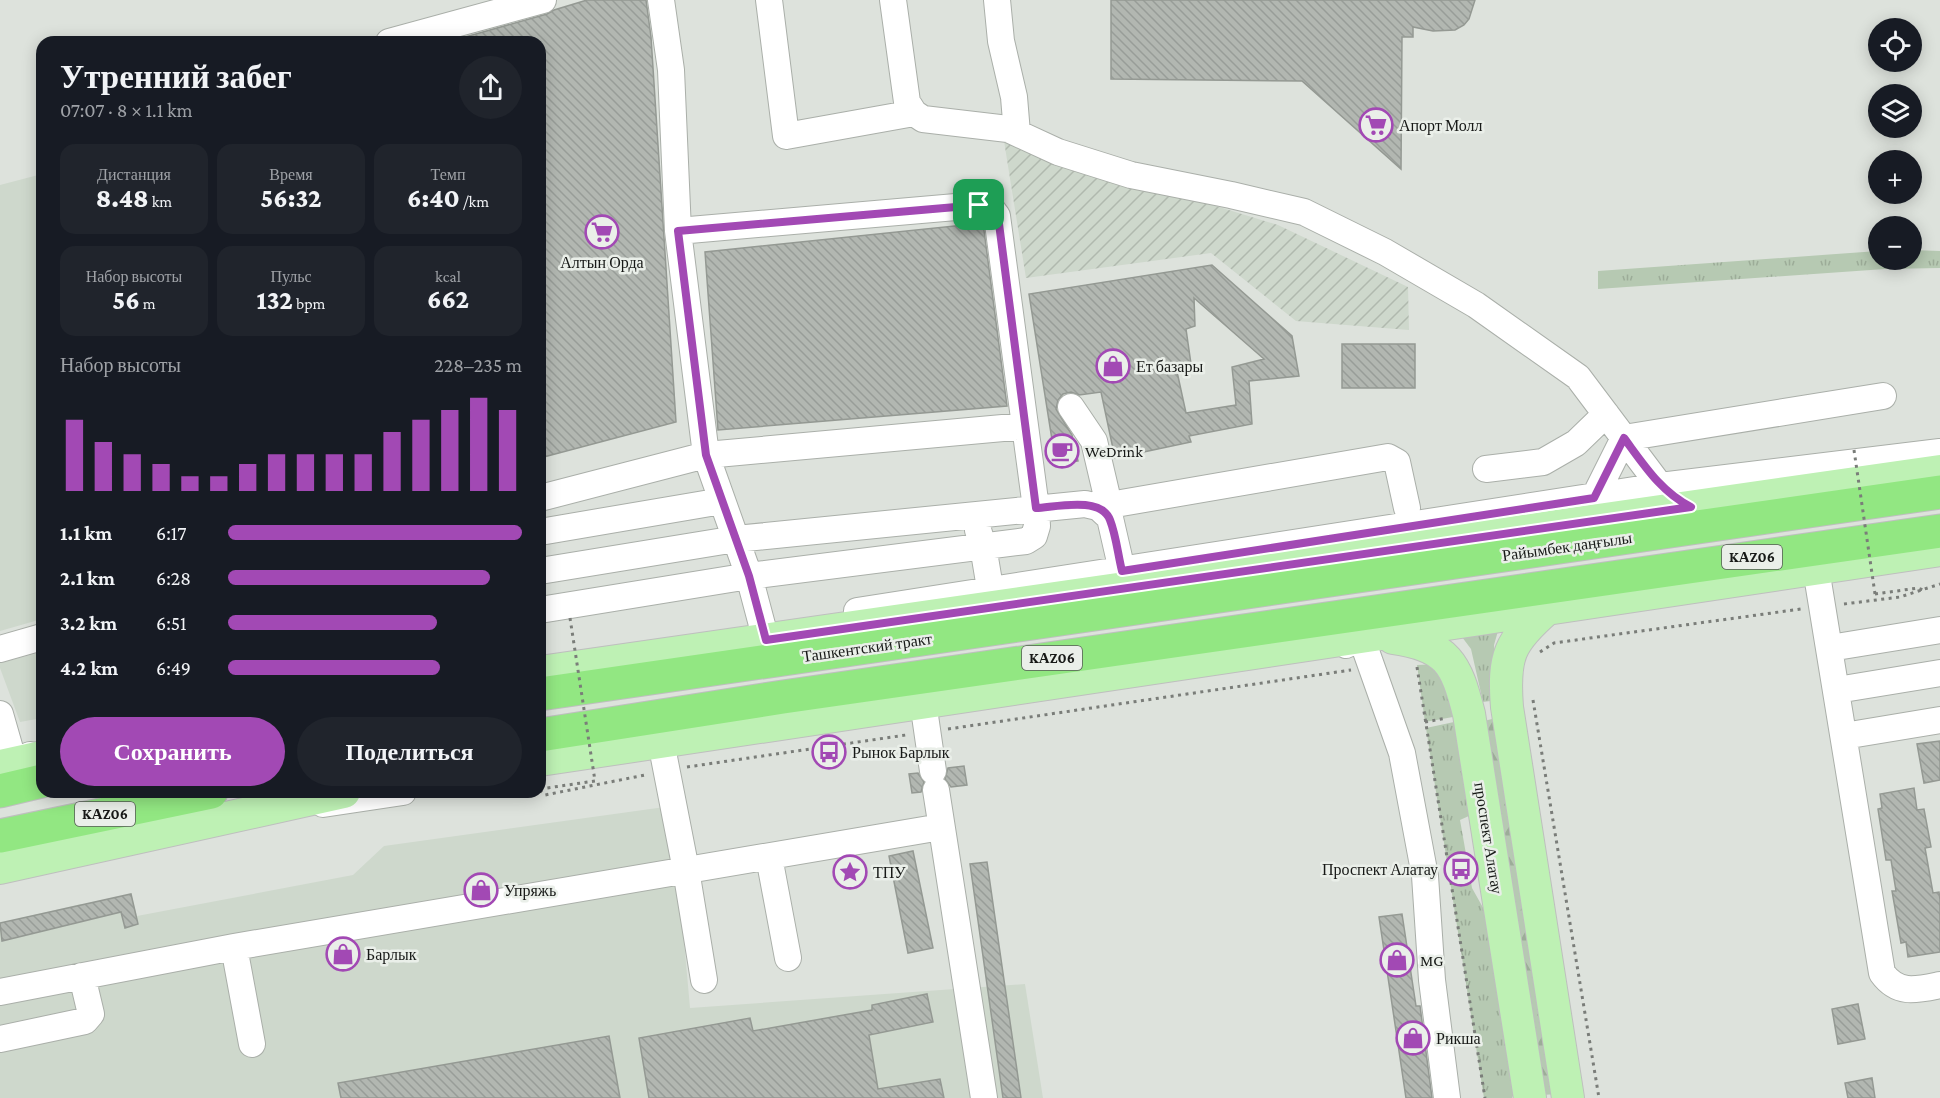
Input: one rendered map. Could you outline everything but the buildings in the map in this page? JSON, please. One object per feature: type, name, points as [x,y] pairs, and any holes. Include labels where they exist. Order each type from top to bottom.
[{"type":"highway","name":"Райымбек даңғылы","points":[[1195,599],[1940,492]]},
{"type":"highway","name":"KАZ06","points":[[546,734],[783,697],[1556,597],[1940,531]]},
{"type":"highway","name":"Ташкентский тракт","points":[[546,693],[1195,599]]},
{"type":"highway","points":[[20,765],[36,777]]},
{"type":"highway","name":"KАZ06","points":[[0,836],[182,798]]},
{"type":"main road","points":[[546,671],[764,633],[992,598],[1535,530],[1940,471]]},
{"type":"main road","points":[[546,760],[663,755],[925,716],[1368,636],[1556,597],[1819,586],[1940,550]]},
{"type":"main road","points":[[1556,597],[1518,636],[1508,656],[1505,678],[1507,706],[1568,1098]]},
{"type":"main road","name":"проспект Алатау","points":[[1368,636],[1413,641],[1436,650],[1452,664],[1461,684],[1469,714],[1530,1098]]},
{"type":"main road","points":[[0,868],[316,798]]},
{"type":"street","points":[[410,36],[543,0]]},
{"type":"street","points":[[546,657],[764,633],[749,576],[706,455],[678,231],[671,70],[661,0]]},
{"type":"street","points":[[769,0],[786,136],[914,113]]},
{"type":"street","points":[[893,0],[907,102],[914,113],[923,119],[1008,129],[1058,152],[1131,175],[1304,212],[1385,252],[1476,305],[1578,377],[1660,486],[1675,499],[1691,507]]},
{"type":"street","points":[[997,0],[1001,41],[1014,97],[1017,133]]},
{"type":"street","points":[[546,609],[749,576],[1026,541],[1034,536],[1037,526],[1036,508],[998,216],[991,208],[979,205],[678,231]]},
{"type":"street","points":[[1624,438],[1883,396]]},
{"type":"street","points":[[1071,407],[1094,441],[1103,506],[1110,518],[1124,580],[1660,486],[1940,452]]},
{"type":"street","points":[[1486,469],[1543,462],[1575,443],[1606,414]]},
{"type":"street","points":[[546,496],[706,455],[1025,426]]},
{"type":"street","points":[[1535,530],[1570,516],[1594,498],[1624,438]]},
{"type":"street","points":[[546,570],[736,539],[1036,508],[1085,504],[1103,506],[1388,457],[1397,462],[1407,508]]},
{"type":"street","points":[[546,531],[722,501]]},
{"type":"street","points":[[974,515],[983,546],[992,598]]},
{"type":"street","points":[[1940,566],[1819,586],[1882,973],[1889,983],[1900,988],[1915,990],[1940,985]]},
{"type":"street","points":[[1830,648],[1940,630]]},
{"type":"street","points":[[1368,636],[1373,666],[1402,753],[1425,876],[1432,980],[1447,1098]]},
{"type":"street","points":[[0,649],[36,639]]},
{"type":"street","points":[[1837,690],[1940,673]]},
{"type":"street","points":[[0,714],[20,765]]},
{"type":"street","points":[[925,716],[984,1098]]},
{"type":"street","points":[[1844,736],[1940,720]]},
{"type":"street","points":[[546,770],[663,755],[686,870],[704,980]]},
{"type":"street","points":[[278,806],[311,806],[364,798]]},
{"type":"street","points":[[0,992],[234,947],[941,827]]},
{"type":"street","points":[[769,857],[788,958]]},
{"type":"street","points":[[234,947],[252,1044]]},
{"type":"street","points":[[0,1039],[85,1021],[89,1018],[91,1014],[82,976]]},
{"type":"path","points":[[1854,450],[1875,594],[1918,588],[1923,590]]},
{"type":"path","points":[[1537,654],[1554,643],[1819,586],[1899,597],[1940,584]]},
{"type":"path","points":[[546,788],[594,780],[570,618]]},
{"type":"path","points":[[1417,664],[1485,1098]]},
{"type":"path","points":[[546,795],[663,755],[925,716],[1373,666]]},
{"type":"path","points":[[1532,691],[1599,1098]]},
{"type":"path","points":[[1425,722],[1453,717]]},
{"type":"shaded area","points":[[1004,141],[1278,225],[1408,287],[1409,330],[1296,321],[1211,253],[1026,278]]},
{"type":"shaded area","points":[[36,176],[36,621],[0,631],[0,185]]},
{"type":"shaded area","points":[[36,654],[36,719],[20,722],[0,663]]},
{"type":"shaded area","name":"Барлык","points":[[672,806],[690,1008],[1025,984],[1043,1098],[0,1098],[0,923],[81,904],[82,910],[89,904],[131,894],[137,916],[353,875],[384,846]]},
{"type":"green space","points":[[1922,250],[1940,251],[1940,268],[1922,268]]},
{"type":"green space","points":[[1868,252],[1868,270],[1871,270],[1598,289],[1598,271]]},
{"type":"green space","points":[[1498,631],[1494,645],[1498,700],[1483,702],[1471,649],[1462,637]]},
{"type":"green space","points":[[1439,664],[1448,681],[1453,717],[1425,722],[1417,665]]},
{"type":"green space","points":[[1500,717],[1557,1094],[1542,1095],[1484,721]]},
{"type":"green space","points":[[1454,722],[1471,815],[1460,820],[1472,888],[1486,913],[1517,1086],[1512,1098],[1484,1098],[1426,728]]},
{"type":"place","name":"Апорт Молл","points":[[1376,125]]},
{"type":"place","name":"Алтын Орда","points":[[602,232]]},
{"type":"place","name":"Ет базары","points":[[1113,366]]},
{"type":"place","name":"WeDrink","points":[[1062,451]]},
{"type":"place","name":"Рынок Барлык","points":[[829,752]]},
{"type":"place","name":"Проспект Алатау","points":[[1461,869]]},
{"type":"place","name":"ТПУ","points":[[850,872]]},
{"type":"place","name":"Упряжь","points":[[481,890]]},
{"type":"place","name":"Барлык","points":[[343,954]]},
{"type":"place","name":"MG","points":[[1397,960]]},
{"type":"place","name":"Рикша","points":[[1413,1038]]},
{"type":"route","points":[[979,205],[991,208],[998,216],[1036,508],[1085,504],[1098,507],[1110,518],[1122,571],[1594,498],[1624,438],[1660,486],[1675,499],[1691,507],[766,640],[749,576],[706,455],[678,231],[979,205]]}]
